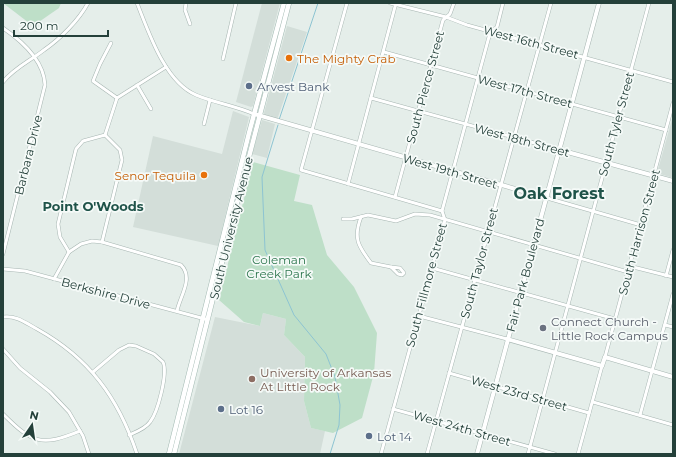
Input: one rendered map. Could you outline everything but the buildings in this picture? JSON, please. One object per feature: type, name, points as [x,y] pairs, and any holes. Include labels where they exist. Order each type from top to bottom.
[{"type":"main road","name":"South University Avenue","points":[[174,454],[284,3]]},
{"type":"main road","name":"South University Avenue","points":[[257,115],[289,3]]},
{"type":"main road","name":"South University Avenue","points":[[169,454],[206,319]]},
{"type":"street","points":[[3,82],[13,72],[51,46],[88,3]]},
{"type":"street","points":[[186,3],[185,10],[190,24]]},
{"type":"street","points":[[223,59],[236,3]]},
{"type":"street","points":[[347,3],[301,170],[442,211]]},
{"type":"street","name":"West 16th Street","points":[[390,3],[446,17],[459,23],[631,69],[673,82]]},
{"type":"street","name":"South Pierce Street","points":[[395,197],[444,20],[450,14],[454,3]]},
{"type":"street","name":"South Fillmore Street","points":[[381,454],[445,220],[442,211],[490,33],[496,27],[503,3]]},
{"type":"street","name":"South Taylor Street","points":[[427,454],[551,3]]},
{"type":"street","name":"Fair Park Boulevard","points":[[476,454],[600,3]]},
{"type":"street","name":"South Tyler Street","points":[[528,454],[649,3]]},
{"type":"street","points":[[138,4],[166,68],[172,78],[183,88],[196,95],[257,115]]},
{"type":"street","points":[[348,184],[396,4]]},
{"type":"street","name":"Barbara Drive","points":[[3,28],[21,43],[34,57],[43,72],[45,85],[3,254]]},
{"type":"street","points":[[111,43],[93,81],[117,98]]},
{"type":"street","name":"West 17th Street","points":[[384,52],[666,130]]},
{"type":"street","points":[[105,135],[117,98],[166,68]]},
{"type":"street","points":[[137,85],[151,110]]},
{"type":"street","name":"West 18th Street","points":[[371,98],[673,181]]},
{"type":"street","points":[[204,124],[210,100]]},
{"type":"street","name":"South Harrison Street","points":[[578,454],[673,103]]},
{"type":"street","name":"West 19th Street","points":[[257,115],[275,122],[640,225]]},
{"type":"street","points":[[102,242],[122,160],[120,150],[105,135]]},
{"type":"street","points":[[69,252],[60,236],[58,224],[76,149],[83,141],[105,135]]},
{"type":"street","points":[[432,216],[434,208]]},
{"type":"street","points":[[343,220],[373,215],[396,221],[415,214],[432,216],[628,272]]},
{"type":"street","points":[[361,217],[356,234],[357,244],[371,262],[391,267]]},
{"type":"street","points":[[54,279],[69,252],[84,243],[102,242],[181,265],[186,271],[187,277],[177,312]]},
{"type":"street","points":[[666,276],[673,250]]},
{"type":"street","points":[[630,266],[673,278]]},
{"type":"street","points":[[432,268],[615,319]]},
{"type":"street","name":"Berkshire Drive","points":[[3,269],[20,270],[206,319]]},
{"type":"street","points":[[640,415],[673,294]]},
{"type":"street","points":[[419,316],[602,366]]},
{"type":"street","points":[[3,317],[15,317],[52,337],[71,351],[93,372],[112,400],[137,454]]},
{"type":"street","points":[[665,325],[673,327]]},
{"type":"street","points":[[93,372],[119,350],[129,346],[136,346],[154,354],[163,362],[165,375],[152,418],[143,428],[129,435]]},
{"type":"street","points":[[3,349],[23,371],[63,405],[74,419],[89,454]]},
{"type":"street","points":[[605,357],[673,377]]},
{"type":"street","name":"West 23rd Street","points":[[449,373],[589,413]]},
{"type":"street","points":[[592,402],[673,425]]},
{"type":"street","name":"West 24th Street","points":[[393,409],[555,454]]},
{"type":"street","points":[[3,414],[20,432],[36,439],[52,440],[80,431]]},
{"type":"shaded area","points":[[262,3],[280,3],[253,106],[251,107],[236,102]]},
{"type":"shaded area","points":[[287,26],[307,32],[277,120],[265,116],[264,113]]},
{"type":"shaded area","points":[[233,111],[249,117],[218,246],[133,227],[153,136],[222,154]]},
{"type":"shaded area","points":[[673,116],[673,178],[657,173]]},
{"type":"shaded area","points":[[262,120],[275,124],[267,158],[252,154]]},
{"type":"shaded area","name":"University of Arkansas At Little Rock","points":[[263,313],[286,319],[284,335],[305,357],[304,401],[311,428],[325,431],[320,454],[179,454],[215,317],[260,326]]},
{"type":"green space","points":[[3,3],[61,3],[59,8],[33,26]]},
{"type":"green space","name":"Coleman Creek Park","points":[[253,162],[300,175],[294,201],[312,205],[327,255],[354,287],[377,333],[374,373],[362,418],[333,433],[311,428],[304,401],[305,357],[284,335],[286,319],[263,313],[260,326],[244,322],[219,300]]},
{"type":"waterway","points":[[279,120],[318,3]]},
{"type":"waterway","points":[[278,125],[262,177],[265,250],[294,315],[326,354],[335,377],[340,405],[339,425],[330,454]]},
{"type":"place","name":"The Mighty Crab","points":[[289,58]]},
{"type":"place","name":"Arvest Bank","points":[[249,86]]},
{"type":"place","name":"Senor Tequila","points":[[204,175]]},
{"type":"place","name":"Connect Church - Little Rock Campus","points":[[543,328]]},
{"type":"place","name":"University of Arkansas At Little Rock","points":[[252,379]]},
{"type":"place","name":"Lot 16","points":[[221,409]]},
{"type":"place","name":"Lot 14","points":[[369,436]]},
{"type":"district","name":"Oak Forest","points":[[559,193]]},
{"type":"district","name":"Point O'Woods","points":[[93,206]]}]
